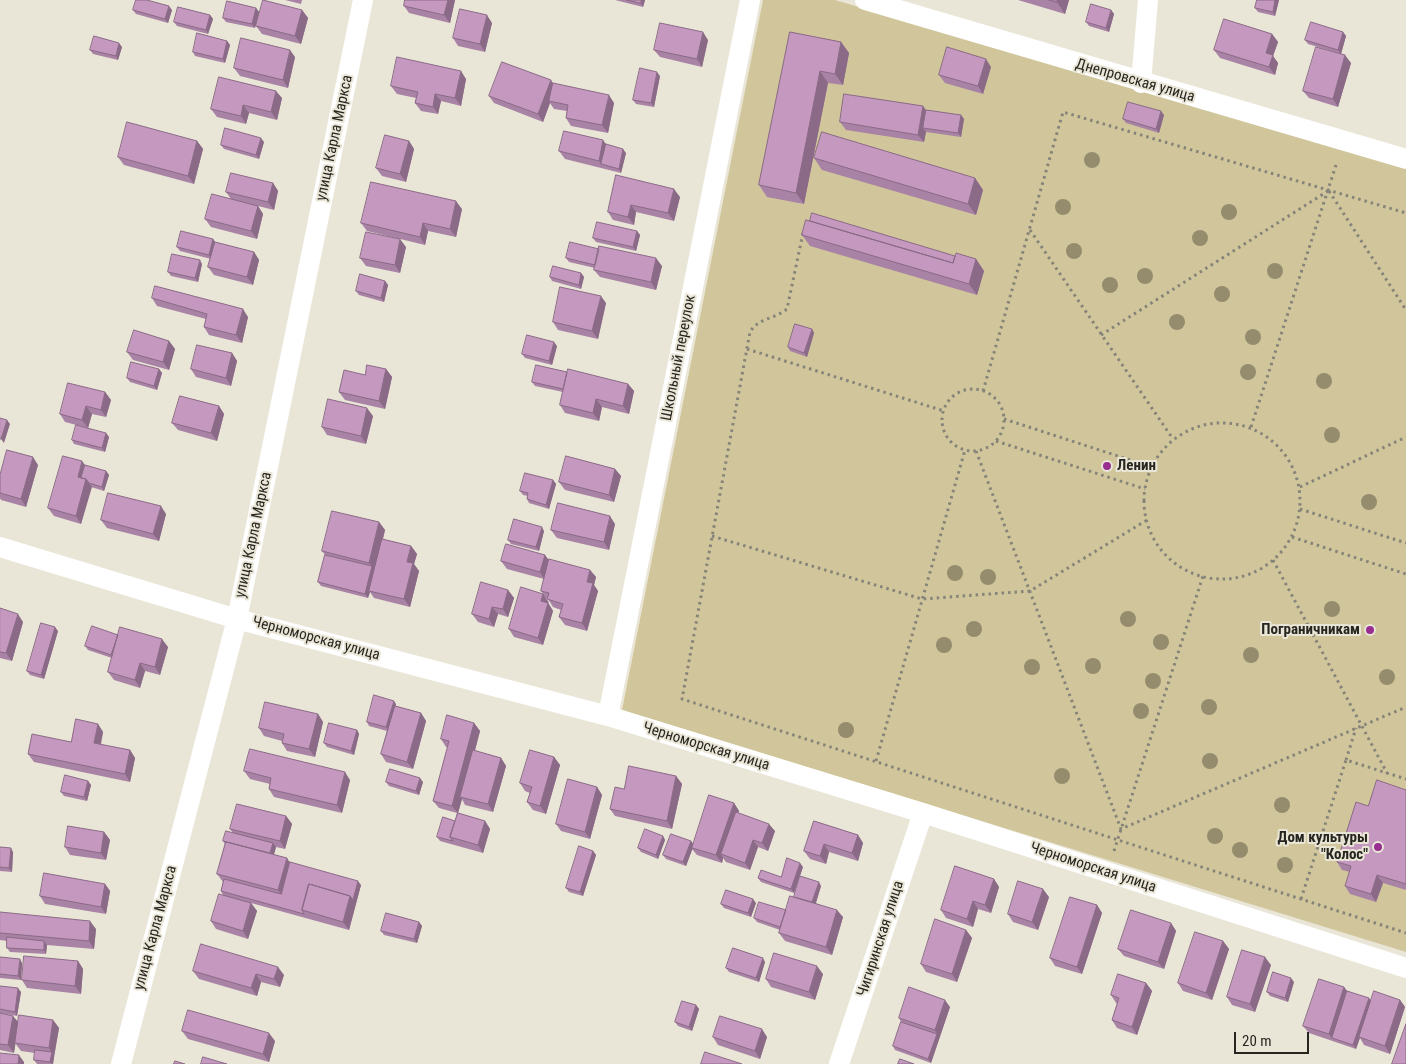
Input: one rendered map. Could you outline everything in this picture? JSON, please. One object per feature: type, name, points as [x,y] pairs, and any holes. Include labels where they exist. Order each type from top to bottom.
[{"type":"street","name":"улица Карла Маркса","points":[[121,1064],[237,619],[363,0]]},
{"type":"street","name":"Школьный переулок","points":[[608,716],[750,0]]},
{"type":"street","name":"Днепровская улица","points":[[865,0],[1406,159]]},
{"type":"street","points":[[1141,82],[1148,0]]},
{"type":"street","name":"Черноморская улица","points":[[0,547],[237,619],[608,716],[922,813],[1406,968]]},
{"type":"street","name":"Чигиринская улица","points":[[839,1064],[922,813]]},
{"type":"path","points":[[983,391],[1063,112],[1406,213]]},
{"type":"path","points":[[1250,428],[1344,141]]},
{"type":"path","points":[[1329,190],[1406,310]]},
{"type":"path","points":[[1101,335],[1329,190]]},
{"type":"path","points":[[805,226],[787,309],[780,315],[761,321],[750,332],[682,699],[1406,933]]},
{"type":"path","points":[[1029,230],[1173,440]]},
{"type":"path","points":[[747,349],[944,411]]},
{"type":"path","points":[[971,389],[983,391],[994,396],[1002,406],[1004,419],[1002,433],[987,448],[976,451],[965,450],[956,446],[948,438],[942,422],[944,411],[950,400],[959,393],[971,389]]},
{"type":"path","points":[[1004,419],[1152,467]]},
{"type":"path","points":[[1210,423],[1231,423],[1250,428],[1268,437],[1283,451],[1294,468],[1300,487],[1300,509],[1292,537],[1273,560],[1257,570],[1240,577],[1221,579],[1203,576],[1174,562],[1162,550],[1153,536],[1144,505],[1145,490],[1152,467],[1161,452],[1173,440],[1190,429],[1210,423]]},
{"type":"path","points":[[1300,487],[1406,438]]},
{"type":"path","points":[[996,441],[1145,490]]},
{"type":"path","points":[[876,762],[965,450]]},
{"type":"path","points":[[976,451],[1121,829]]},
{"type":"path","points":[[1300,509],[1406,543]]},
{"type":"path","points":[[712,536],[922,599],[1030,591],[1147,520]]},
{"type":"path","points":[[1292,537],[1406,574]]},
{"type":"path","points":[[1273,560],[1387,773]]},
{"type":"path","points":[[1118,840],[1203,576]]},
{"type":"path","points":[[1121,829],[1406,707]]},
{"type":"path","points":[[1301,899],[1356,728]]},
{"type":"path","points":[[1346,760],[1406,780]]},
{"type":"shaded area","points":[[763,0],[835,0],[1406,168],[1406,952],[622,710]]},
{"type":"building","points":[[136,0],[147,0],[169,6],[165,19],[133,10]]},
{"type":"building","points":[[263,0],[302,10],[295,36],[256,26]]},
{"type":"building","points":[[405,0],[448,0],[444,15],[404,6]]},
{"type":"building","points":[[627,0],[641,0],[641,3]]},
{"type":"building","points":[[1257,0],[1275,0],[1273,12],[1255,8]]},
{"type":"building","points":[[227,1],[256,8],[252,24],[223,18]]},
{"type":"building","points":[[1091,4],[1111,10],[1106,28],[1086,22]]},
{"type":"building","points":[[178,7],[210,15],[206,30],[174,22]]},
{"type":"building","points":[[460,9],[487,15],[480,44],[453,38]]},
{"type":"building","points":[[1224,19],[1272,34],[1266,53],[1273,55],[1269,67],[1214,50]]},
{"type":"building","points":[[1311,22],[1343,32],[1338,50],[1305,40]]},
{"type":"building","points":[[660,23],[703,32],[697,59],[654,50]]},
{"type":"building","points":[[790,32],[841,42],[835,74],[820,71],[796,193],[759,185]]},
{"type":"building","points":[[197,33],[227,41],[223,59],[193,52]]},
{"type":"building","points":[[94,36],[119,43],[116,56],[90,50]]},
{"type":"building","points":[[241,38],[290,50],[283,80],[234,68]]},
{"type":"building","points":[[947,47],[986,59],[978,86],[939,75]]},
{"type":"building","points":[[1316,47],[1345,55],[1333,99],[1303,91]]},
{"type":"building","points":[[397,57],[461,71],[455,98],[435,94],[433,107],[415,103],[418,92],[391,86]]},
{"type":"building","points":[[502,62],[551,80],[538,114],[489,96]]},
{"type":"building","points":[[640,68],[657,72],[651,103],[633,100]]},
{"type":"building","points":[[219,77],[276,91],[271,112],[243,105],[241,116],[211,109]]},
{"type":"building","points":[[553,83],[609,95],[602,125],[566,118],[568,105],[549,101]]},
{"type":"building","points":[[844,94],[923,106],[918,135],[840,122]]},
{"type":"building","points":[[1128,102],[1161,111],[1156,129],[1123,119]]},
{"type":"building","points":[[926,110],[961,115],[958,133],[923,128]]},
{"type":"building","points":[[127,122],[197,141],[188,176],[118,157]]},
{"type":"building","points":[[225,128],[261,138],[256,155],[221,145]]},
{"type":"building","points":[[564,131],[603,140],[599,161],[559,151]]},
{"type":"building","points":[[822,132],[975,178],[968,204],[814,158]]},
{"type":"building","points":[[385,135],[409,141],[400,174],[376,168]]},
{"type":"building","points":[[606,144],[623,149],[619,169],[601,164]]},
{"type":"building","points":[[231,173],[273,183],[268,202],[226,192]]},
{"type":"building","points":[[616,175],[674,189],[668,213],[631,205],[628,217],[608,212]]},
{"type":"building","points":[[371,182],[456,201],[450,229],[423,223],[420,237],[361,223]]},
{"type":"building","points":[[212,194],[258,206],[251,231],[205,219]]},
{"type":"building","points":[[812,213],[955,256],[953,263],[810,221]]},
{"type":"building","points":[[806,220],[953,263],[956,253],[976,259],[969,284],[802,235]]},
{"type":"building","points":[[597,222],[637,231],[633,247],[593,238]]},
{"type":"building","points":[[181,231],[213,239],[209,255],[177,247]]},
{"type":"building","points":[[366,232],[400,239],[395,265],[360,258]]},
{"type":"building","points":[[215,242],[254,252],[247,277],[208,267]]},
{"type":"building","points":[[570,242],[599,249],[595,265],[566,258]]},
{"type":"building","points":[[599,246],[656,258],[651,282],[594,270]]},
{"type":"building","points":[[172,254],[200,260],[195,278],[168,272]]},
{"type":"building","points":[[553,266],[581,273],[579,285],[550,277]]},
{"type":"building","points":[[360,274],[385,281],[381,298],[356,291]]},
{"type":"building","points":[[155,286],[243,309],[236,335],[204,327],[207,314],[152,298]]},
{"type":"building","points":[[560,287],[601,296],[592,331],[553,322]]},
{"type":"building","points":[[795,324],[812,329],[804,353],[788,347]]},
{"type":"building","points":[[134,330],[169,341],[163,362],[127,352]]},
{"type":"building","points":[[527,335],[554,342],[549,361],[522,354]]},
{"type":"building","points":[[197,345],[232,353],[226,378],[191,369]]},
{"type":"building","points":[[131,362],[159,369],[154,386],[127,378]]},
{"type":"building","points":[[367,365],[386,369],[379,401],[339,392],[344,370],[365,375]]},
{"type":"building","points":[[536,365],[567,372],[563,389],[532,382]]},
{"type":"building","points":[[568,369],[628,384],[623,406],[596,399],[593,413],[560,405]]},
{"type":"building","points":[[68,383],[105,392],[101,410],[86,406],[82,420],[60,414]]},
{"type":"building","points":[[180,396],[219,406],[211,433],[172,423]]},
{"type":"building","points":[[328,399],[367,408],[361,436],[322,427]]},
{"type":"building","points":[[0,418],[7,420],[1,439],[0,439]]},
{"type":"building","points":[[76,425],[106,433],[102,448],[72,440]]},
{"type":"building","points":[[7,450],[33,457],[21,499],[0,493],[0,475]]},
{"type":"building","points":[[63,456],[82,461],[78,477],[86,479],[76,516],[48,508]]},
{"type":"building","points":[[566,456],[615,469],[609,495],[559,482]]},
{"type":"building","points":[[85,465],[106,471],[102,487],[81,478]]},
{"type":"building","points":[[525,473],[553,480],[546,505],[527,499],[528,493],[520,491]]},
{"type":"building","points":[[108,493],[161,506],[153,534],[101,520]]},
{"type":"building","points":[[558,503],[610,516],[604,542],[551,530]]},
{"type":"building","points":[[332,511],[379,522],[369,563],[322,551]]},
{"type":"building","points":[[514,519],[542,527],[536,547],[508,540]]},
{"type":"building","points":[[382,539],[411,546],[407,562],[413,563],[404,599],[369,591]]},
{"type":"building","points":[[506,544],[545,555],[540,572],[501,561]]},
{"type":"building","points":[[325,555],[372,566],[365,594],[318,582]]},
{"type":"building","points":[[549,559],[590,570],[587,582],[593,583],[582,623],[559,617],[563,604],[547,599],[549,593],[541,591]]},
{"type":"building","points":[[481,582],[508,590],[503,609],[492,607],[489,619],[472,614]]},
{"type":"building","points":[[521,587],[543,594],[541,601],[548,603],[538,638],[509,629]]},
{"type":"building","points":[[0,608],[18,614],[6,653],[0,652]]},
{"type":"building","points":[[41,623],[55,627],[41,675],[27,671]]},
{"type":"building","points":[[92,626],[118,635],[111,655],[85,646]]},
{"type":"building","points":[[120,627],[162,639],[155,667],[140,663],[135,680],[108,672]]},
{"type":"building","points":[[374,695],[394,701],[386,727],[367,722]]},
{"type":"building","points":[[265,702],[318,714],[309,749],[282,743],[284,734],[259,728]]},
{"type":"building","points":[[395,706],[421,713],[407,762],[381,754]]},
{"type":"building","points":[[447,715],[474,723],[452,806],[433,801],[449,741],[441,739]]},
{"type":"building","points":[[76,719],[98,724],[94,743],[130,750],[125,774],[28,754],[32,734],[71,742]]},
{"type":"building","points":[[329,723],[357,730],[351,751],[324,743]]},
{"type":"building","points":[[250,749],[345,772],[337,805],[269,789],[271,778],[244,771]]},
{"type":"building","points":[[473,750],[501,758],[488,804],[460,797]]},
{"type":"building","points":[[530,750],[554,757],[540,806],[527,802],[532,787],[520,783]]},
{"type":"building","points":[[629,766],[676,776],[667,821],[610,809],[615,787],[624,789]]},
{"type":"building","points":[[390,769],[420,778],[416,791],[386,782]]},
{"type":"building","points":[[65,775],[88,781],[84,797],[61,792]]},
{"type":"building","points":[[568,779],[597,787],[585,832],[556,824]]},
{"type":"building","name":"Дом культуры \"Колос\"","points":[[1377,780],[1406,790],[1406,884],[1377,875],[1371,894],[1345,886],[1351,866],[1337,862],[1356,802],[1368,806]]},
{"type":"building","points":[[709,795],[734,803],[716,855],[692,848]]},
{"type":"building","points":[[237,804],[286,816],[280,841],[230,829]]},
{"type":"building","points":[[736,812],[769,824],[762,843],[753,840],[745,863],[721,854]]},
{"type":"building","points":[[458,813],[485,821],[478,845],[450,837]]},
{"type":"building","points":[[443,817],[455,821],[450,837],[453,841],[437,837]]},
{"type":"building","points":[[814,821],[858,835],[852,853],[824,844],[820,856],[804,851]]},
{"type":"building","points":[[68,826],[104,832],[101,853],[65,847]]},
{"type":"building","points":[[645,829],[663,836],[656,855],[638,848]]},
{"type":"building","points":[[226,831],[273,843],[270,853],[223,841]]},
{"type":"building","points":[[671,834],[691,841],[683,862],[663,855]]},
{"type":"building","points":[[226,842],[287,858],[278,890],[217,874]]},
{"type":"building","points":[[579,846],[593,851],[580,892],[566,888]]},
{"type":"building","points":[[0,847],[11,848],[9,868],[0,867]]},
{"type":"building","points":[[787,858],[800,863],[791,889],[758,878],[761,870],[781,877]]},
{"type":"building","points":[[290,862],[358,881],[353,900],[350,896],[309,884],[302,910],[304,914],[221,891],[224,879],[281,894]]},
{"type":"building","points":[[955,866],[994,879],[985,905],[973,901],[967,919],[941,910]]},
{"type":"building","points":[[44,873],[105,884],[101,907],[40,896]]},
{"type":"building","points":[[800,876],[819,882],[812,902],[794,897]]},
{"type":"building","points":[[1018,881],[1043,889],[1032,922],[1008,914]]},
{"type":"building","points":[[309,884],[350,896],[343,922],[302,910]]},
{"type":"building","points":[[726,890],[753,899],[748,913],[721,904]]},
{"type":"building","points":[[219,894],[251,903],[243,931],[211,921]]},
{"type":"building","points":[[790,896],[837,910],[826,947],[779,933]]},
{"type":"building","points":[[1070,897],[1097,905],[1077,967],[1050,958]]},
{"type":"building","points":[[759,902],[786,910],[780,927],[754,918]]},
{"type":"building","points":[[1131,910],[1171,923],[1158,962],[1118,949]]},
{"type":"building","points":[[0,912],[90,921],[89,941],[0,933]]},
{"type":"building","points":[[386,913],[419,922],[414,939],[381,931]]},
{"type":"building","points":[[935,919],[966,930],[952,974],[921,964]]},
{"type":"building","points":[[1195,932],[1223,941],[1206,993],[1178,983]]},
{"type":"building","points":[[7,937],[44,941],[44,950],[7,948]]},
{"type":"building","points":[[201,944],[278,967],[274,979],[256,974],[251,988],[193,971]]},
{"type":"building","points":[[733,948],[763,958],[756,978],[726,968]]},
{"type":"building","points":[[1242,950],[1265,957],[1250,1004],[1227,997]]},
{"type":"building","points":[[774,953],[817,966],[809,992],[766,979]]},
{"type":"building","points":[[24,956],[78,961],[75,986],[22,980]]},
{"type":"building","points":[[0,957],[20,959],[18,976],[0,974]]},
{"type":"building","points":[[1273,972],[1291,978],[1285,998],[1267,992]]},
{"type":"building","points":[[1118,974],[1146,983],[1132,1027],[1112,1020],[1119,998],[1111,995]]},
{"type":"building","points":[[1319,979],[1344,987],[1329,1034],[1303,1026]]},
{"type":"building","points":[[0,986],[18,988],[15,1012],[0,1009]]},
{"type":"building","points":[[909,987],[945,1000],[935,1030],[899,1018]]},
{"type":"building","points":[[1347,991],[1369,998],[1353,1045],[1332,1038]]},
{"type":"building","points":[[1374,991],[1400,1000],[1385,1046],[1359,1037]]},
{"type":"building","points":[[682,1001],[696,1005],[689,1027],[675,1022]]},
{"type":"building","points":[[188,1010],[269,1033],[263,1054],[182,1031]]},
{"type":"building","points":[[0,1013],[13,1016],[8,1045],[0,1044]]},
{"type":"building","points":[[19,1015],[53,1020],[49,1048],[15,1043]]},
{"type":"building","points":[[720,1016],[762,1029],[755,1051],[713,1037]]},
{"type":"building","points":[[901,1022],[937,1034],[928,1059],[893,1046]]},
{"type":"building","points":[[1406,1024],[1406,1064],[1392,1064]]},
{"type":"building","points":[[35,1050],[52,1052],[50,1062],[34,1060]]},
{"type":"building","points":[[705,1052],[742,1064],[701,1064]]},
{"type":"building","points":[[0,1053],[19,1055],[18,1064],[0,1064]]},
{"type":"building","points":[[203,1057],[227,1064],[201,1064]]},
{"type":"building","points":[[900,1059],[914,1064],[898,1064]]},
{"type":"building","points":[[175,1061],[185,1064],[174,1064]]},
{"type":"place","name":"Ленин","points":[[1107,466]]},
{"type":"place","name":"Пограничникам","points":[[1370,630]]},
{"type":"place","name":"Дом культуры \"Колос\"","points":[[1378,847]]}]
